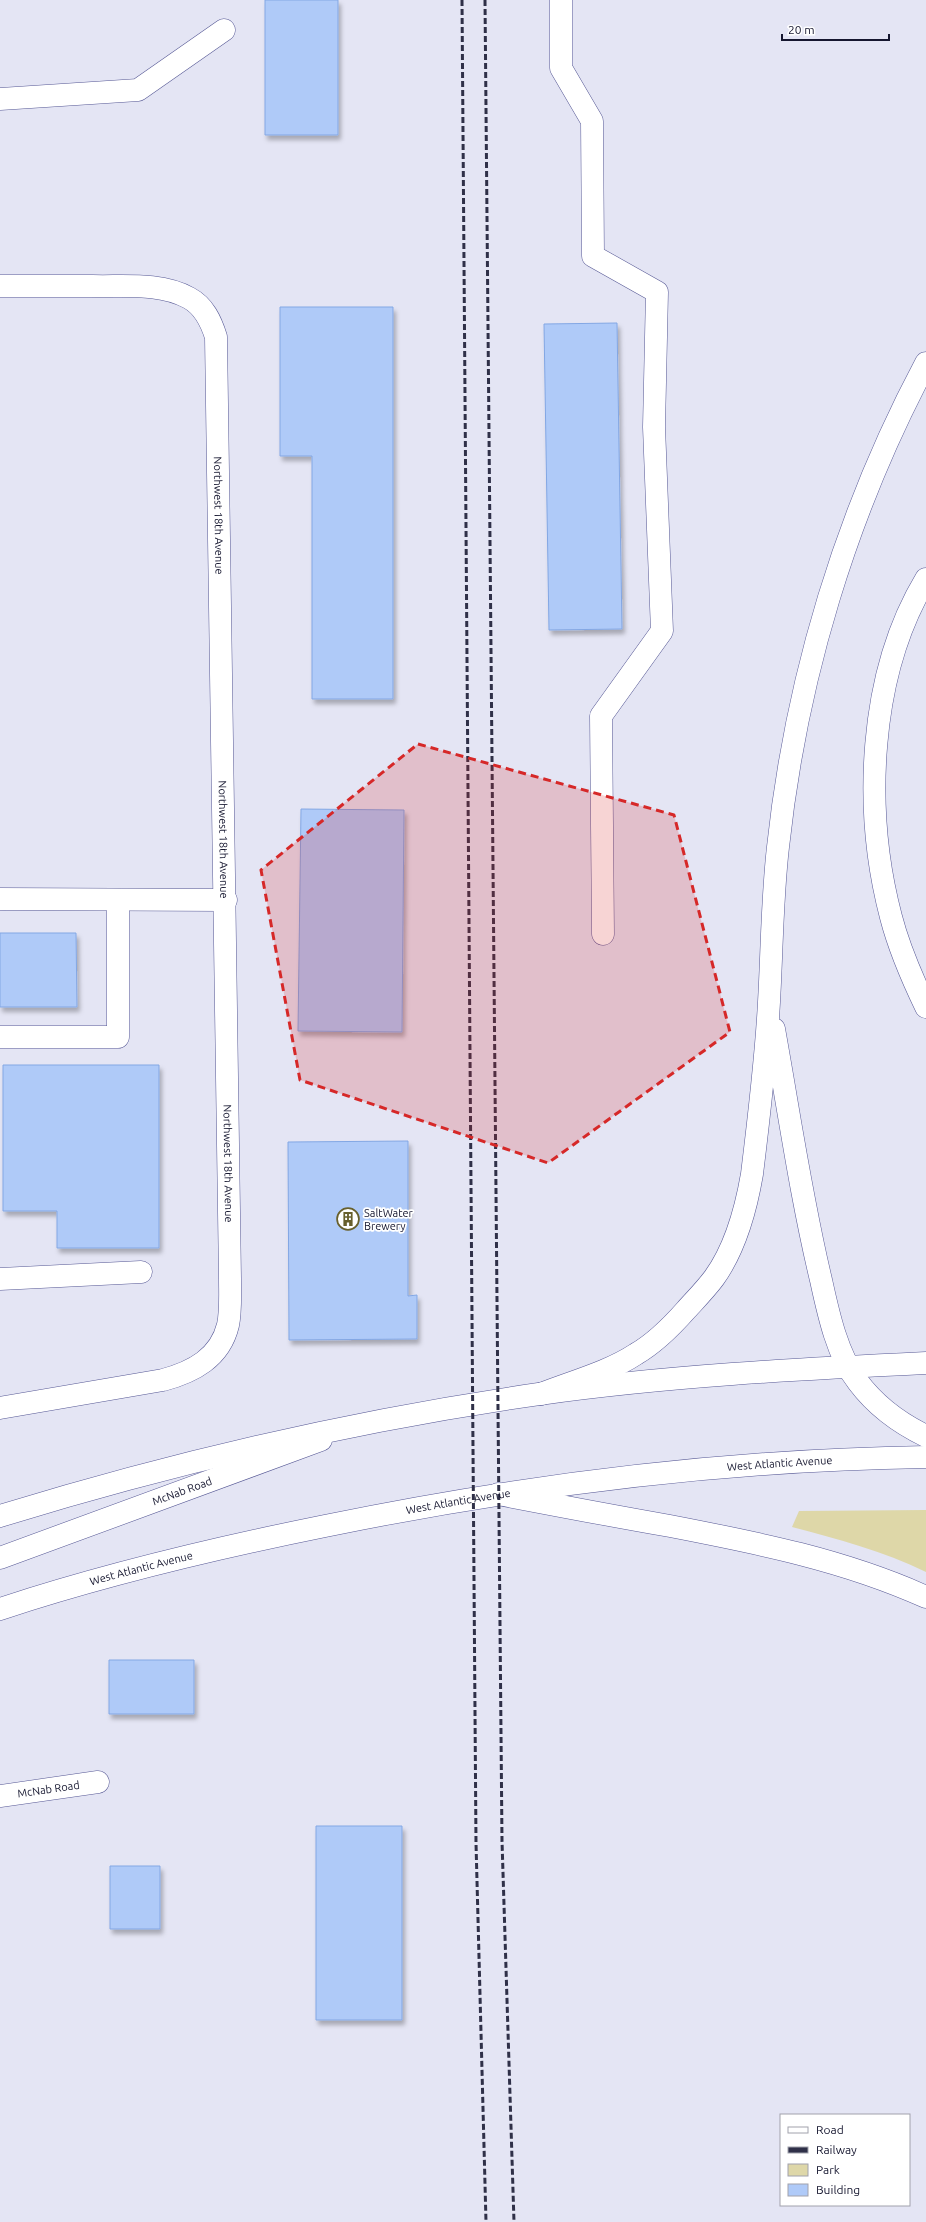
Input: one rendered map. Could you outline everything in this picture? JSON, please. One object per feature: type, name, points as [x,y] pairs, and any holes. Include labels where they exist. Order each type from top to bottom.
[{"type":"main road","points":[[561,0],[561,68],[592,120],[593,256],[657,292],[654,427],[662,631],[601,716],[603,934]]},
{"type":"main road","points":[[0,98],[138,90],[224,30]]},
{"type":"main road","name":"Northwest 18th Avenue","points":[[0,286],[157,288],[174,291],[190,298],[202,308],[211,322],[216,337],[218,354],[230,1279],[228,1325],[221,1342],[197,1368],[182,1375],[0,1408]]},
{"type":"main road","points":[[541,1394],[613,1366],[636,1355],[672,1326],[715,1277],[734,1237],[747,1201],[756,1142],[769,1002],[773,898],[785,793],[820,627],[835,577],[870,481],[926,363]]},
{"type":"main road","points":[[926,579],[907,619],[886,682],[876,749],[875,781],[879,850],[891,917],[901,950],[926,1007]]},
{"type":"main road","points":[[0,899],[226,900]]},
{"type":"main road","points":[[0,1038],[118,1038],[118,900]]},
{"type":"main road","points":[[769,1002],[817,1265],[834,1330],[849,1367],[857,1382],[886,1412],[898,1421],[926,1436]]},
{"type":"main road","points":[[0,1279],[141,1272]]},
{"type":"main road","points":[[0,1516],[173,1468],[363,1424],[541,1394],[662,1381],[849,1367],[926,1363]]},
{"type":"main road","name":"McNab Road","points":[[0,1558],[363,1424]]},
{"type":"main road","name":"West Atlantic Avenue","points":[[0,1609],[135,1570],[279,1535],[419,1507],[498,1494],[578,1482],[716,1467],[842,1459],[926,1457]]},
{"type":"main road","points":[[498,1494],[710,1534],[811,1556],[856,1570],[926,1597]]},
{"type":"main road","name":"McNab Road","points":[[0,1796],[98,1782]]},
{"type":"highlighted area","points":[[418,744],[674,815],[730,1032],[548,1163],[300,1080],[261,870]]},
{"type":"green space","points":[[926,1510],[926,1572],[877,1552],[792,1527],[799,1511]]},
{"type":"building","points":[[265,0],[338,0],[338,135],[265,135]]},
{"type":"building","points":[[280,307],[393,307],[393,699],[312,699],[312,456],[280,456]]},
{"type":"building","points":[[617,323],[622,629],[549,630],[544,324]]},
{"type":"building","points":[[301,809],[404,810],[402,1032],[298,1031]]},
{"type":"building","points":[[0,933],[76,933],[77,1007],[0,1007]]},
{"type":"building","points":[[3,1065],[159,1065],[159,1248],[57,1248],[57,1211],[3,1211]]},
{"type":"building","name":"SaltWater Brewery","points":[[408,1141],[408,1296],[417,1295],[417,1339],[289,1340],[288,1142]]},
{"type":"building","points":[[109,1660],[194,1660],[194,1714],[109,1714]]},
{"type":"building","points":[[316,1826],[402,1826],[402,2020],[316,2020]]},
{"type":"building","points":[[110,1866],[160,1866],[160,1929],[110,1929]]},
{"type":"railway","points":[[462,0],[476,1843],[486,2222]]},
{"type":"railway","points":[[485,0],[502,1841],[514,2222]]},
{"type":"place","name":"SaltWater Brewery","points":[[348,1219]]}]
